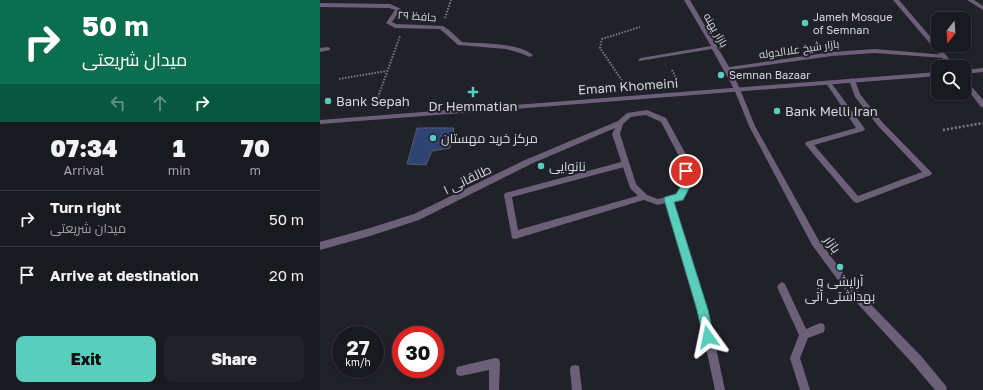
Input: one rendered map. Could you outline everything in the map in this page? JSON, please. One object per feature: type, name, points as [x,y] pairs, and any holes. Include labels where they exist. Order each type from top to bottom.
[{"type":"street","points":[[390,6],[395,0]]},
{"type":"street","name":"بازار پهنه","points":[[687,0],[727,69]]},
{"type":"street","points":[[896,0],[947,60]]},
{"type":"street","points":[[970,0],[983,8]]},
{"type":"street","name":"حافظ ۲۹","points":[[320,5],[390,6],[398,9],[389,23],[396,26],[441,27],[460,44],[508,48],[523,51],[530,55]]},
{"type":"street","points":[[641,60],[714,47]]},
{"type":"street","points":[[320,50],[328,49]]},
{"type":"street","name":"بازار شیخ علاالدوله","points":[[727,69],[832,54],[875,51],[944,56]]},
{"type":"street","points":[[727,69],[737,89]]},
{"type":"street","points":[[971,71],[983,70]]},
{"type":"street","name":"Emam Khomeini","points":[[320,122],[931,74]]},
{"type":"street","points":[[828,82],[861,129],[809,144],[857,200],[928,174],[856,95],[852,80]]},
{"type":"street","name":"بازار","points":[[737,89],[752,126],[815,242],[849,288],[942,390]]},
{"type":"street","points":[[971,89],[983,105]]},
{"type":"street","points":[[647,112],[664,120],[685,160],[688,183],[679,197],[658,202],[644,198],[633,186],[616,134],[620,123],[630,115],[647,112]]},
{"type":"street","name":"طالقانی ۱","points":[[320,246],[416,217],[528,162],[620,123]]},
{"type":"street","points":[[626,164],[508,195],[515,235],[644,198]]},
{"type":"street","points":[[669,199],[703,310],[720,390]]},
{"type":"street","points":[[782,287],[804,335]]},
{"type":"street","points":[[805,390],[795,358],[804,335],[820,328]]},
{"type":"street","points":[[461,371],[495,363],[494,390]]},
{"type":"street","points":[[575,370],[577,390]]},
{"type":"path","points":[[441,27],[451,0]]},
{"type":"path","points":[[370,118],[403,26]]},
{"type":"path","points":[[633,97],[600,48],[602,39],[640,27]]},
{"type":"path","points":[[339,79],[388,70]]},
{"type":"path","points":[[943,130],[983,123]]},
{"type":"building","name":"مرکز خرید مهستان","points":[[417,128],[454,128],[450,148],[432,151],[426,165],[407,164]]},
{"type":"place","name":"Jameh Mosque of Semnan","points":[[805,23]]},
{"type":"place","name":"Semnan Bazaar","points":[[721,75]]},
{"type":"place","name":"Dr Hemmatian","points":[[473,92]]},
{"type":"place","name":"Bank Sepah","points":[[328,101]]},
{"type":"place","name":"Bank Melli Iran","points":[[777,111]]},
{"type":"place","name":"مرکز خرید مهستان","points":[[433,138]]},
{"type":"place","name":"نانوایی","points":[[541,166]]},
{"type":"place","name":"آرایشی و بهداشتی آتی","points":[[840,267]]},
{"type":"route","points":[[686,171],[688,183],[679,197],[669,199],[703,310],[708,337]]}]
